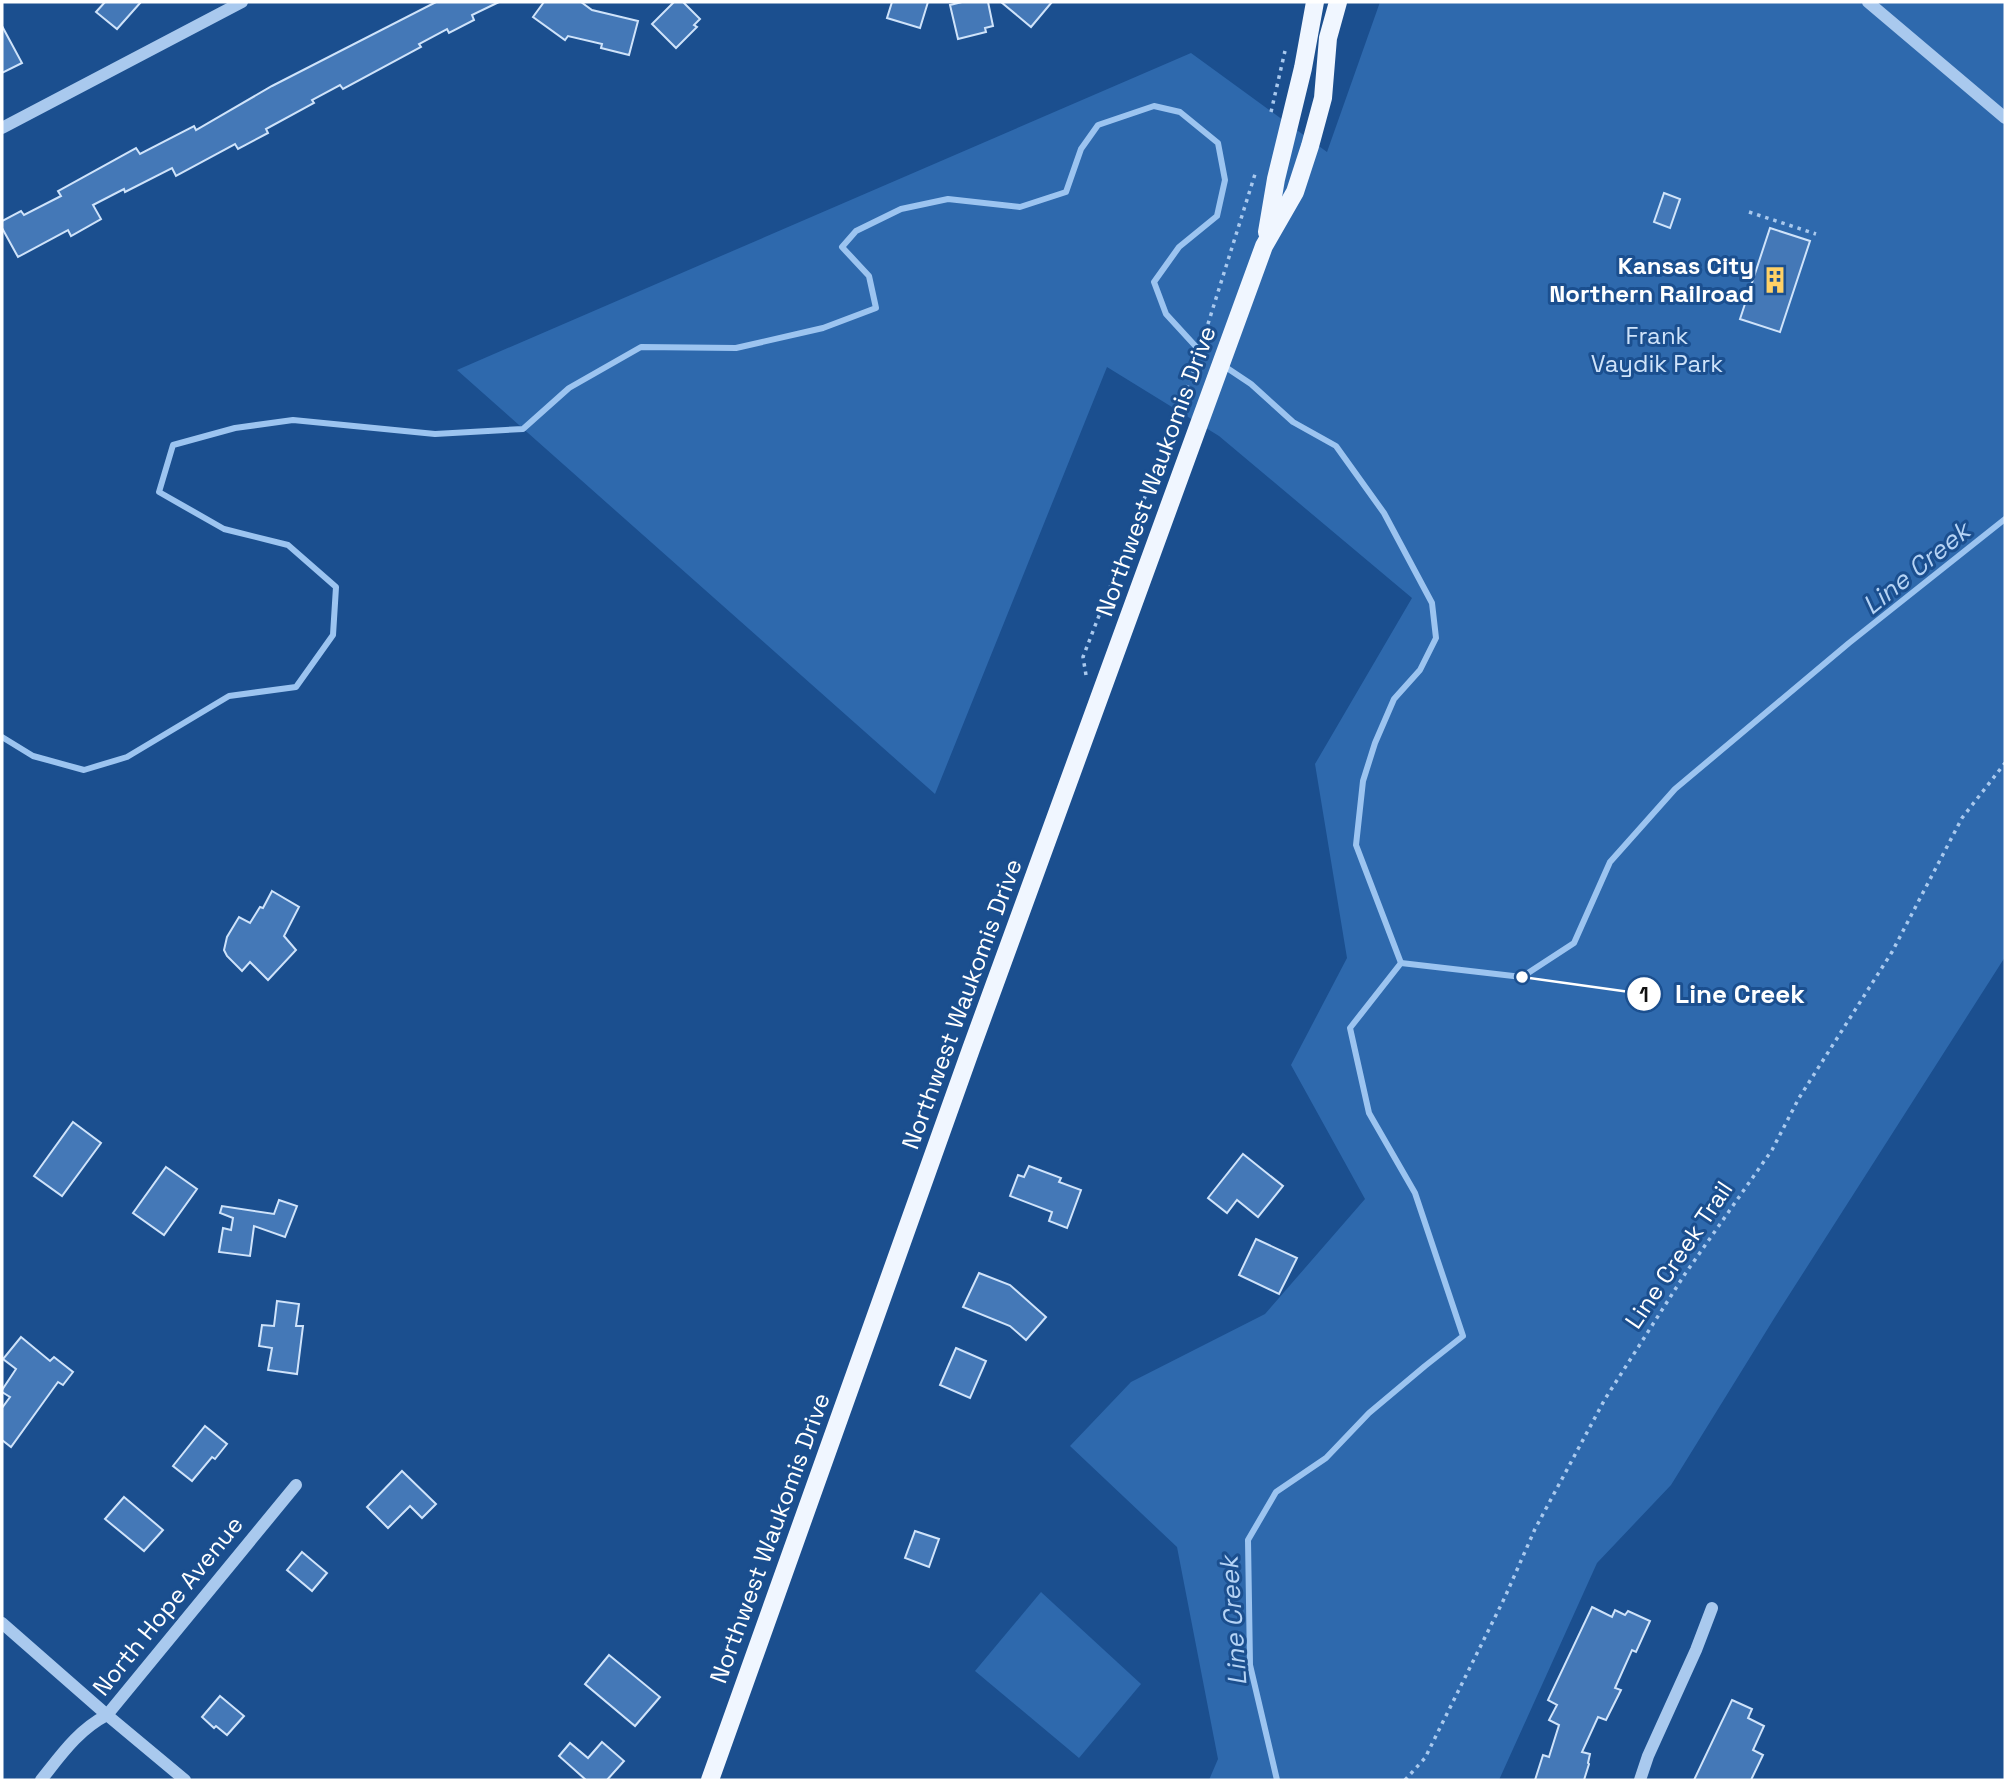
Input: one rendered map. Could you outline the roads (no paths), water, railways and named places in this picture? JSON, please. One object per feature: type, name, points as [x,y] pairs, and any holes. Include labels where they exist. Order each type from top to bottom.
[{"type":"main road","name":"Northwest Waukomis Drive","points":[[1264,246],[1315,2]]},
{"type":"main road","name":"Northwest Waukomis Drive","points":[[710,1780],[971,1049],[1264,246],[1294,192],[1324,98],[1328,38],[1338,2]]},
{"type":"street","points":[[1868,2],[2005,118]]},
{"type":"street","points":[[2,128],[234,4]]},
{"type":"street","name":"North Hope Avenue","points":[[41,1780],[90,1723],[107,1715],[296,1485]]},
{"type":"street","points":[[1640,1780],[1712,1608]]},
{"type":"street","points":[[2,1623],[185,1780]]},
{"type":"waterway","points":[[2,737],[33,756],[84,770],[127,757],[229,696],[296,687],[333,635],[336,587],[288,545],[224,529],[159,492],[173,445],[235,428],[293,420],[435,434],[523,429],[569,388],[641,347],[736,348],[823,328],[876,308],[869,276],[842,247],[856,231],[901,209],[948,199],[1020,207],[1066,192],[1081,149],[1098,125],[1154,106],[1180,112],[1218,143],[1225,180],[1217,216],[1179,247],[1154,282],[1166,314],[1199,350]]},
{"type":"waterway","points":[[1224,366],[1251,384],[1293,422],[1336,446],[1384,513],[1432,603],[1436,638],[1420,670],[1394,699],[1375,743],[1363,781],[1356,845],[1401,963]]},
{"type":"waterway","name":"Line Creek","points":[[1277,1780],[1250,1665],[1248,1540],[1276,1492],[1326,1458],[1369,1413],[1463,1336],[1415,1193],[1369,1113],[1350,1028],[1401,963],[1522,977],[1574,943],[1610,862],[1675,789],[1849,643],[2005,519]]},
{"type":"place","name":"Kansas City Northern Railroad","points":[[1775,280]]},
{"type":"place","name":"Line Creek","points":[[1522,977]]},
{"type":"park label","name":"Frank Vaydik Park","points":[[1657,350]]}]
